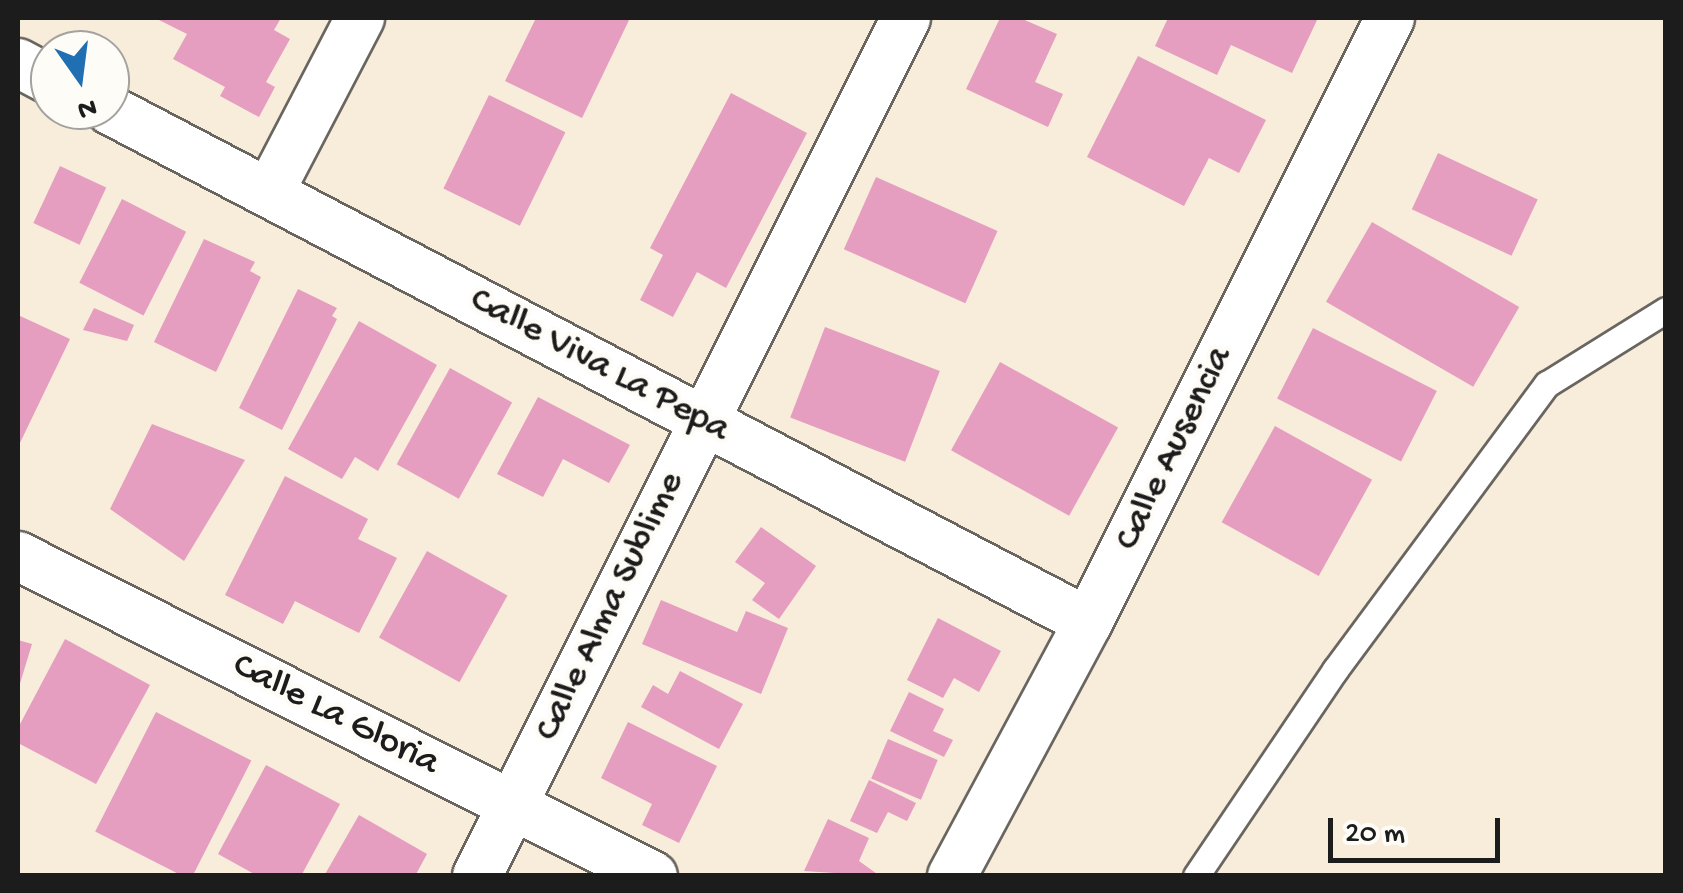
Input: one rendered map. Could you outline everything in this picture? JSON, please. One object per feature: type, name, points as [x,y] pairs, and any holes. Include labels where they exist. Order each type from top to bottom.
[{"type":"street","points":[[270,191],[360,18]]},
{"type":"street","name":"Calle Alma Sublime","points":[[477,876],[906,18]]},
{"type":"street","name":"Calle Ausencia","points":[[952,876],[1088,622],[1390,18]]},
{"type":"street","name":"Calle Viva La Pepa","points":[[130,120],[1088,622]]},
{"type":"street","name":"Calle La Gloria","points":[[18,556],[653,876]]},
{"type":"lane","points":[[1196,876],[1336,670],[1548,384],[1666,310]]},
{"type":"building","points":[[155,18],[281,18],[274,30],[290,39],[266,82],[275,87],[259,117],[220,96],[225,87],[173,59],[187,34]]},
{"type":"building","points":[[536,18],[630,18],[582,118],[505,81]]},
{"type":"building","points":[[1000,18],[1020,18],[1057,34],[1035,82],[1063,94],[1048,127],[966,89]]},
{"type":"building","points":[[1168,18],[1318,18],[1292,73],[1231,45],[1217,75],[1155,46]]},
{"type":"building","points":[[1138,56],[1266,120],[1239,173],[1209,158],[1184,206],[1087,157]]},
{"type":"building","points":[[731,93],[807,133],[726,288],[697,272],[673,317],[640,300],[663,255],[650,248]]},
{"type":"building","points":[[489,95],[565,132],[520,226],[443,188]]},
{"type":"building","points":[[1438,153],[1538,199],[1511,256],[1412,209]]},
{"type":"building","points":[[60,166],[106,188],[80,245],[33,223]]},
{"type":"building","points":[[876,177],[998,231],[965,303],[844,249]]},
{"type":"building","points":[[122,199],[186,232],[143,315],[79,283]]},
{"type":"building","points":[[1372,222],[1519,307],[1473,387],[1326,302]]},
{"type":"building","points":[[204,239],[255,262],[250,271],[261,277],[216,372],[154,342]]},
{"type":"building","points":[[298,289],[337,308],[332,316],[337,319],[282,430],[239,408]]},
{"type":"building","points":[[94,308],[134,325],[127,341],[83,330]]},
{"type":"building","points":[[18,315],[70,339],[18,447]]},
{"type":"building","points":[[359,321],[437,365],[378,471],[355,457],[342,479],[288,449]]},
{"type":"building","points":[[825,327],[940,371],[905,462],[790,418]]},
{"type":"building","points":[[1313,328],[1437,391],[1401,461],[1277,398]]},
{"type":"building","points":[[1000,362],[1118,427],[1069,516],[951,450]]},
{"type":"building","points":[[450,368],[512,402],[459,499],[397,464]]},
{"type":"building","points":[[538,397],[630,445],[609,483],[563,459],[543,497],[497,474]]},
{"type":"building","points":[[152,424],[245,460],[184,561],[110,509]]},
{"type":"building","points":[[1275,426],[1372,480],[1319,576],[1222,522]]},
{"type":"building","points":[[285,476],[368,519],[358,539],[397,558],[359,633],[295,601],[283,624],[225,595]]},
{"type":"building","points":[[761,527],[816,566],[779,619],[752,600],[765,583],[735,562]]},
{"type":"building","points":[[427,551],[507,596],[459,682],[379,638]]},
{"type":"building","points":[[661,600],[737,632],[746,611],[788,628],[761,694],[642,644]]},
{"type":"building","points":[[938,618],[1001,651],[979,692],[954,678],[943,698],[907,680]]},
{"type":"building","points":[[65,639],[150,685],[96,784],[18,743],[18,728]]},
{"type":"building","points":[[18,640],[32,644],[18,690]]},
{"type":"building","points":[[680,671],[743,704],[719,749],[641,707],[653,685],[668,694]]},
{"type":"building","points":[[909,692],[944,709],[933,731],[953,740],[944,757],[890,731]]},
{"type":"building","points":[[156,712],[251,761],[193,876],[183,876],[95,831]]},
{"type":"building","points":[[628,722],[717,766],[679,843],[642,825],[652,804],[601,778]]},
{"type":"building","points":[[888,739],[938,760],[921,800],[871,779]]},
{"type":"building","points":[[266,765],[340,804],[301,876],[258,876],[218,854]]},
{"type":"building","points":[[869,780],[916,803],[907,821],[888,812],[877,833],[850,821]]},
{"type":"building","points":[[359,815],[427,854],[415,876],[324,876]]},
{"type":"building","points":[[828,819],[869,838],[859,861],[880,876],[804,871]]}]
